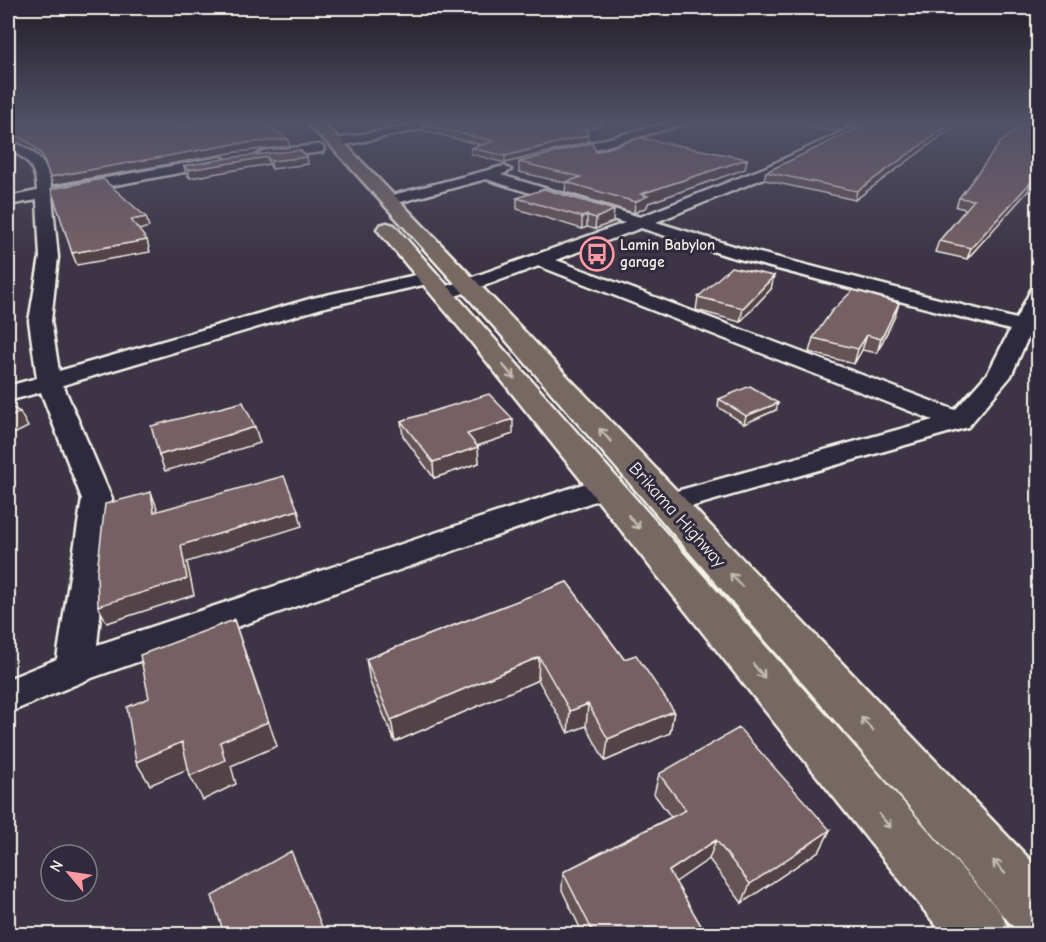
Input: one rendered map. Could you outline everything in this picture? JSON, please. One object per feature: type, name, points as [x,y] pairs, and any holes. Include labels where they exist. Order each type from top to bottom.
[{"type":"highway","name":"Brikama Highway","points":[[345,166],[447,286],[666,504],[1038,910]]},
{"type":"highway","name":"Brikama Highway","points":[[352,166],[390,201],[447,286]]},
{"type":"highway","name":"Brikama Highway","points":[[492,329],[605,487],[980,934]]},
{"type":"street","points":[[37,166],[43,173],[49,257],[40,321],[48,381],[97,499],[75,668]]},
{"type":"street","points":[[8,201],[193,166]]},
{"type":"street","points":[[8,394],[320,302],[447,286],[540,260],[642,222],[778,166]]},
{"type":"street","points":[[390,201],[515,168]]},
{"type":"street","points":[[487,175],[734,252],[1023,327]]},
{"type":"street","points":[[540,260],[959,421]]},
{"type":"street","points":[[666,504],[959,421],[999,376],[1038,294]]},
{"type":"street","points":[[8,696],[75,668],[605,487]]},
{"type":"building","points":[[46,166],[112,166],[50,177]]},
{"type":"building","points":[[184,166],[213,166],[188,170]]},
{"type":"building","points":[[535,166],[726,166],[641,194],[648,196],[635,202],[566,182],[581,177]]},
{"type":"building","points":[[779,166],[892,166],[857,191],[766,172]]},
{"type":"building","points":[[983,166],[1038,166],[1038,183],[1031,182],[971,248],[939,241],[974,200],[959,198]]},
{"type":"building","points":[[103,179],[146,217],[131,220],[147,240],[72,253],[51,189]]},
{"type":"building","points":[[544,189],[614,210],[596,218],[587,215],[582,217],[517,198]]},
{"type":"building","points":[[731,267],[774,276],[743,308],[698,297]]},
{"type":"building","points":[[853,290],[899,303],[881,339],[867,335],[858,349],[813,338],[831,312]]},
{"type":"building","points":[[750,386],[778,403],[746,416],[719,399]]},
{"type":"building","points":[[489,394],[513,419],[467,434],[478,447],[433,462],[401,421]]},
{"type":"building","points":[[243,402],[255,427],[159,455],[151,426]]},
{"type":"building","points":[[8,405],[20,412],[8,418]]},
{"type":"building","points":[[284,476],[298,510],[181,545],[187,579],[98,606],[97,572],[105,504],[151,492],[154,512]]},
{"type":"building","points":[[567,582],[624,659],[636,655],[674,711],[608,739],[588,704],[570,711],[539,657],[391,720],[366,659]]},
{"type":"building","points":[[234,620],[268,722],[220,742],[225,760],[190,776],[182,742],[136,762],[127,707],[149,698],[140,655]]},
{"type":"building","points":[[739,728],[830,830],[750,884],[716,840],[669,871],[706,934],[594,934],[563,872],[686,810],[659,774]]},
{"type":"building","points":[[291,851],[325,934],[224,934],[212,896]]},
{"type":"place","name":"Lamin Babylon garage","points":[[597,254]]}]
